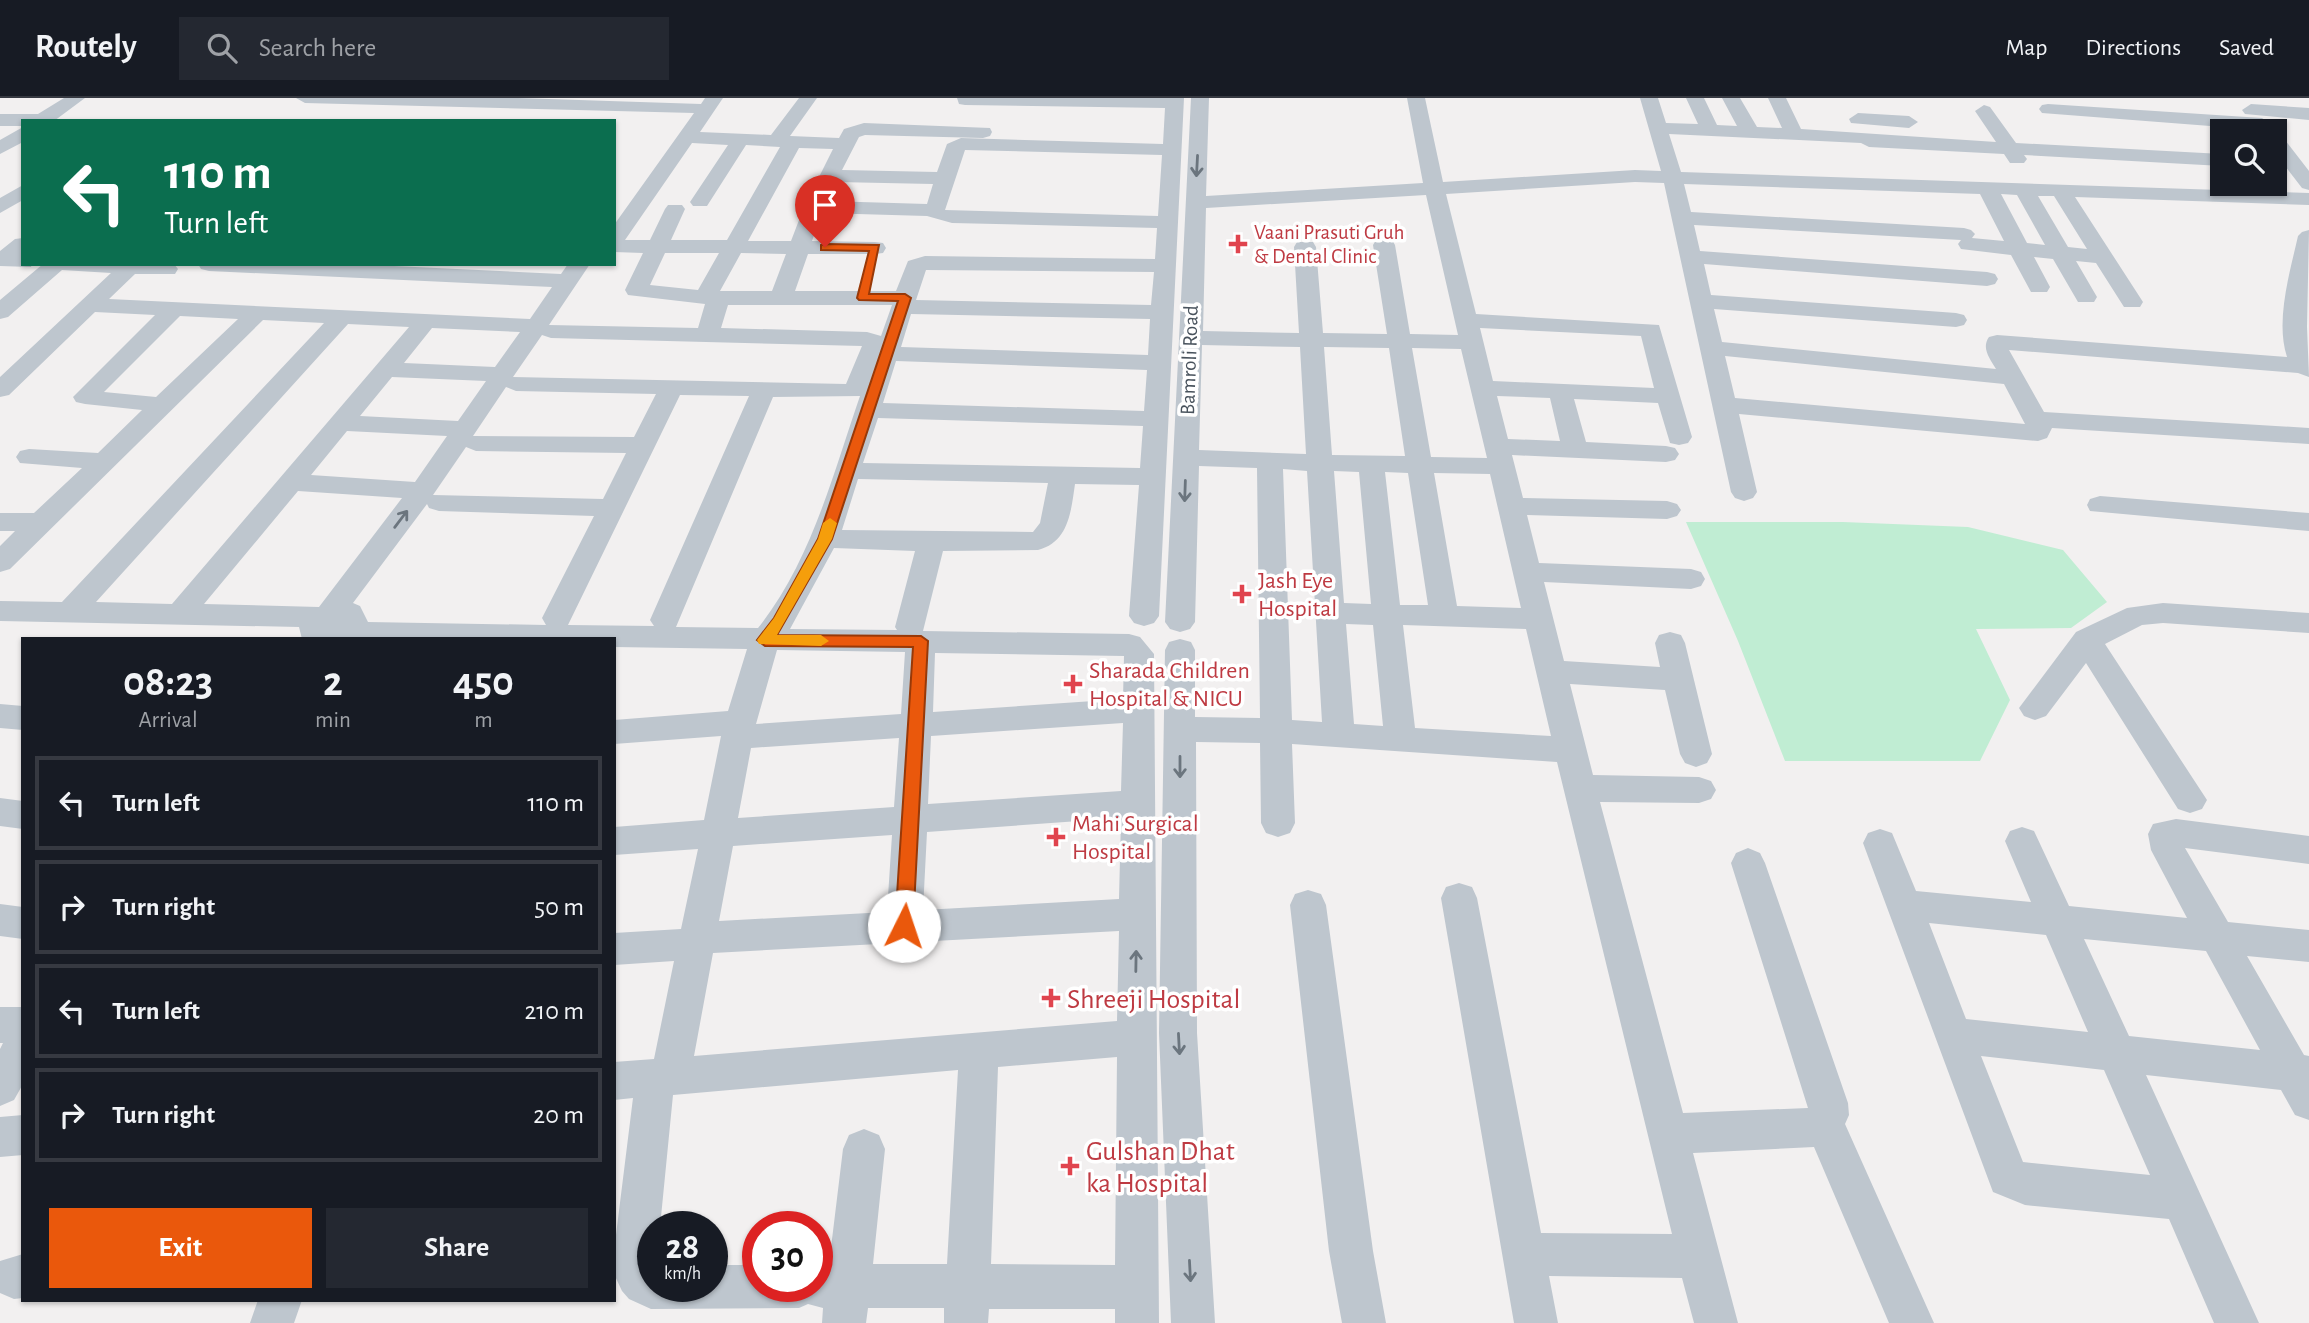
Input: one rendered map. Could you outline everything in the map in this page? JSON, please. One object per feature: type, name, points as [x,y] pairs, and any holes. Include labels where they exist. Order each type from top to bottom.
[{"type":"street","points":[[44,119],[76,98]]},
{"type":"street","points":[[305,98],[699,103]]},
{"type":"street","points":[[616,237],[714,98]]},
{"type":"street","points":[[710,297],[808,98]]},
{"type":"street","name":"Bamroli Road","points":[[1193,1323],[1178,1033],[1180,636],[1200,98]]},
{"type":"street","points":[[1416,98],[1434,186],[1570,750],[1716,1323]]},
{"type":"street","points":[[1649,98],[1673,177],[1744,492]]},
{"type":"street","points":[[1695,98],[1721,179]]},
{"type":"street","points":[[1731,98],[1768,180]]},
{"type":"street","points":[[1777,98],[1791,134],[1818,182]]},
{"type":"street","points":[[2161,98],[2169,117]]},
{"type":"street","points":[[864,1149],[836,1298],[966,1305],[1137,1305],[1139,710],[1135,636],[1152,477],[1175,101],[965,100]]},
{"type":"street","points":[[616,214],[699,103]]},
{"type":"street","points":[[2043,103],[2117,114],[2190,119],[2309,114]]},
{"type":"street","points":[[2043,103],[2114,192]]},
{"type":"street","points":[[1967,125],[1991,109]]},
{"type":"street","points":[[1991,109],[2018,127]]},
{"type":"street","points":[[1991,109],[2009,148],[2041,190],[2103,257],[2132,302]]},
{"type":"street","points":[[1891,184],[1855,113],[1921,115],[1941,145],[1978,188],[2019,249],[2039,287]]},
{"type":"street","points":[[2117,114],[2186,195]]},
{"type":"street","points":[[2190,119],[2210,144]]},
{"type":"street","points":[[0,120],[21,120]]},
{"type":"street","points":[[1658,128],[2210,158]]},
{"type":"street","points":[[788,337],[799,247],[814,207],[851,133],[864,129],[1173,143]]},
{"type":"street","points":[[0,148],[21,133]]},
{"type":"street","points":[[685,137],[953,150]]},
{"type":"street","points":[[701,202],[740,140]]},
{"type":"street","points":[[1168,222],[952,218],[936,214],[935,210],[956,146],[968,143],[1173,143]]},
{"type":"street","points":[[2287,166],[2309,184]]},
{"type":"street","points":[[829,176],[945,178]]},
{"type":"street","points":[[1195,203],[1434,186],[1635,176],[2186,195],[2210,193]]},
{"type":"street","points":[[1691,257],[1990,285],[1940,186]]},
{"type":"street","points":[[0,188],[21,190]]},
{"type":"street","points":[[2041,190],[2061,253],[2086,297]]},
{"type":"street","points":[[0,207],[21,191]]},
{"type":"street","points":[[2287,195],[2309,199]]},
{"type":"street","points":[[814,207],[935,210]]},
{"type":"street","points":[[675,209],[636,290],[710,297],[863,298],[1162,312]]},
{"type":"street","points":[[863,298],[885,209]]},
{"type":"street","points":[[1682,218],[1967,239],[2019,249],[2103,257]]},
{"type":"street","points":[[1384,245],[1444,617]]},
{"type":"street","points":[[21,246],[3,259],[21,262]]},
{"type":"street","points":[[616,246],[875,248]]},
{"type":"street","points":[[1305,247],[1339,735]]},
{"type":"street","points":[[2307,250],[2303,340],[2297,353],[2308,368]]},
{"type":"street","points":[[742,1287],[656,1289],[645,1286],[634,1268],[626,1230],[646,1078],[697,941],[739,729],[772,631],[825,539],[916,266],[925,263],[1165,266]]},
{"type":"street","points":[[0,312],[54,266]]},
{"type":"street","points":[[0,390],[90,304],[138,266],[167,269]]},
{"type":"street","points":[[252,266],[573,273],[544,329]]},
{"type":"street","points":[[331,624],[431,496],[544,329],[596,266]]},
{"type":"street","points":[[707,335],[719,301],[710,297]]},
{"type":"street","points":[[1701,301],[1956,320]]},
{"type":"street","points":[[90,304],[544,329],[867,339],[874,345],[855,390],[671,388],[509,380],[386,369]]},
{"type":"street","points":[[163,405],[85,397],[174,309]]},
{"type":"street","points":[[0,562],[257,313]]},
{"type":"street","points":[[69,613],[342,317]]},
{"type":"street","points":[[180,614],[426,321]]},
{"type":"street","points":[[1186,457],[1419,466],[1499,456],[1672,445],[1669,396],[1651,330],[1469,331],[1400,341],[1190,338]]},
{"type":"street","points":[[1725,405],[2038,433],[2040,428],[1997,349],[1997,342],[2308,368]]},
{"type":"street","points":[[1712,348],[2014,378]]},
{"type":"street","points":[[886,354],[1159,363]]},
{"type":"street","points":[[0,365],[26,366]]},
{"type":"street","points":[[557,618],[671,388]]},
{"type":"street","points":[[1482,388],[1669,396]]},
{"type":"street","points":[[665,620],[764,390]]},
{"type":"street","points":[[1560,391],[1575,450]]},
{"type":"street","points":[[867,410],[1156,419]]},
{"type":"street","points":[[2035,419],[2309,436]]},
{"type":"street","points":[[341,422],[470,436],[643,444]]},
{"type":"street","points":[[29,457],[104,461]]},
{"type":"street","points":[[1270,461],[1278,824]]},
{"type":"street","points":[[1371,464],[1400,739]]},
{"type":"street","points":[[847,471],[1152,477]]},
{"type":"street","points":[[825,539],[1031,542],[1045,539],[1052,529],[1063,475]]},
{"type":"street","points":[[291,482],[431,496],[612,508]]},
{"type":"street","points":[[2100,505],[2309,522]]},
{"type":"street","points":[[1511,506],[1667,510]]},
{"type":"street","points":[[0,522],[41,522]]},
{"type":"street","points":[[904,926],[917,725],[915,634],[931,542]]},
{"type":"street","points":[[1527,572],[1691,579]]},
{"type":"street","points":[[0,611],[180,614],[331,624],[557,618],[665,620],[772,631]]},
{"type":"street","points":[[2035,708],[2088,640],[2137,615],[2151,613],[2309,623]]},
{"type":"street","points":[[1331,614],[1539,619]]},
{"type":"street","points":[[0,624],[331,624],[1135,636],[1164,615],[1180,636],[1160,658],[1135,636]]},
{"type":"street","points":[[2088,640],[2190,800]]},
{"type":"street","points":[[1670,643],[1696,754]]},
{"type":"street","points":[[1551,672],[1678,679]]},
{"type":"street","points":[[616,732],[917,725],[1139,710]]},
{"type":"street","points":[[0,716],[21,718]]},
{"type":"street","points":[[1180,729],[1276,731],[1570,750]]},
{"type":"street","points":[[1580,788],[1699,790]]},
{"type":"street","points":[[616,841],[1138,803]]},
{"type":"street","points":[[0,812],[21,815]]},
{"type":"street","points":[[2304,1083],[2168,850],[2165,834],[2176,833],[2309,850]]},
{"type":"street","points":[[2022,841],[2237,1323]]},
{"type":"street","points":[[1880,842],[2008,1177],[2025,1184],[2181,1199]]},
{"type":"street","points":[[1668,1135],[1817,1128],[1825,1124],[1829,1115],[1828,1103],[1748,863]]},
{"type":"street","points":[[1459,898],[1536,1323]]},
{"type":"street","points":[[1308,905],[1351,1251],[1364,1323]]},
{"type":"street","points":[[1903,905],[2309,946]]},
{"type":"street","points":[[616,949],[904,926],[1137,914]]},
{"type":"street","points":[[0,920],[21,923]]},
{"type":"street","points":[[0,1024],[21,1025]]},
{"type":"street","points":[[1952,1035],[2117,1054],[2304,1083]]},
{"type":"street","points":[[646,1078],[1136,1037]]},
{"type":"street","points":[[0,1087],[21,1049]]},
{"type":"street","points":[[966,1305],[979,1049]]},
{"type":"street","points":[[1825,1124],[1912,1323]]},
{"type":"street","points":[[0,1137],[21,1135]]},
{"type":"street","points":[[1522,1254],[1699,1256]]},
{"type":"street","points":[[272,1323],[279,1302]]},
{"type":"green space","points":[[1686,522],[1843,522],[1968,527],[2063,550],[2107,602],[2071,628],[1976,629],[2010,700],[1980,761],[1785,761],[1738,641]]},
{"type":"slow traffic","points":[[821,641],[765,640],[780,621],[825,539],[830,523]]},
{"type":"place","name":"Vaani Prasuti Gruh & Dental Clinic","points":[[1238,244]]},
{"type":"place","name":"Jash Eye Hospital","points":[[1242,594]]},
{"type":"place","name":"Sharada Children Hospital & NICU","points":[[1073,684]]},
{"type":"place","name":"Mahi Surgical Hospital","points":[[1056,837]]},
{"type":"place","name":"Shreeji Hospital","points":[[1051,998]]},
{"type":"place","name":"Gulshan Dhat ka Hospital","points":[[1070,1166]]},
{"type":"route","points":[[825,247],[875,248],[863,298],[905,298],[825,539],[780,621],[765,640],[921,641],[904,926]]}]
